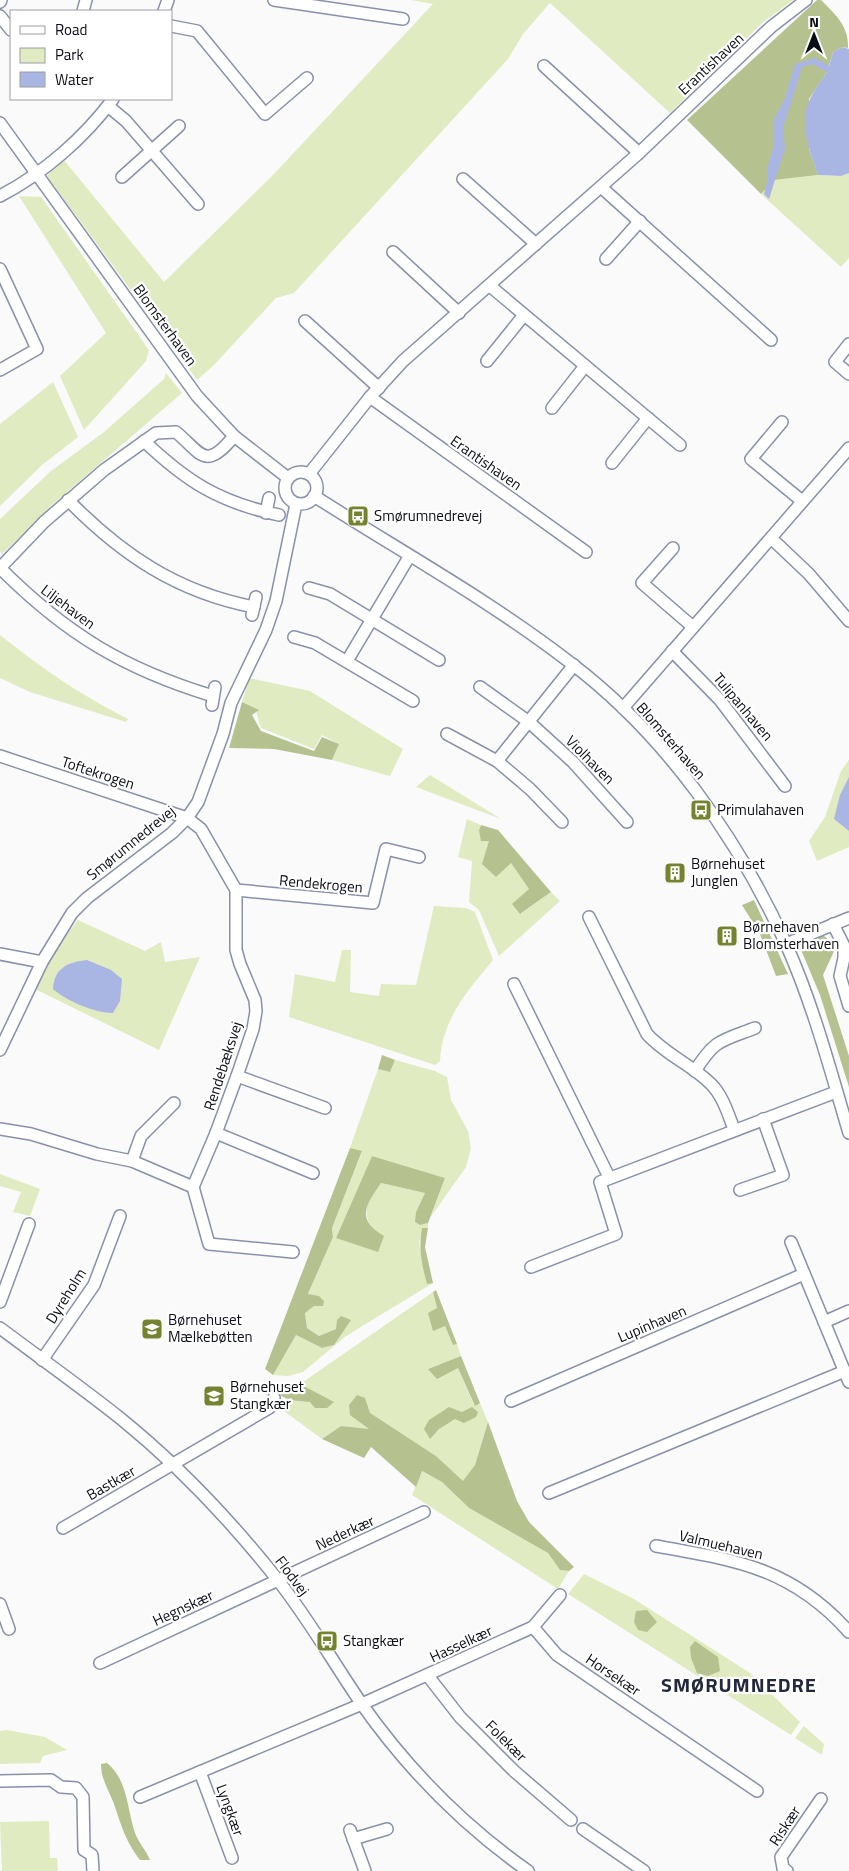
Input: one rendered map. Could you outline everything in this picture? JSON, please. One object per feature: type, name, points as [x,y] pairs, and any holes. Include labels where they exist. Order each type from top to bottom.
[{"type":"street","points":[[274,0],[403,19]]},
{"type":"street","name":"Erantishaven","points":[[309,474],[370,397],[403,361],[601,187],[771,27],[806,0]]},
{"type":"street","points":[[0,16],[10,29]]},
{"type":"street","points":[[172,26],[197,31],[265,114],[307,78]]},
{"type":"street","points":[[544,66],[639,152]]},
{"type":"street","points":[[0,196],[37,173],[88,129],[111,102],[198,204]]},
{"type":"street","name":"Blomsterhaven","points":[[0,123],[197,396],[234,436],[288,478]]},
{"type":"street","points":[[122,177],[179,126]]},
{"type":"street","points":[[463,179],[536,244]]},
{"type":"street","points":[[601,187],[771,340]]},
{"type":"street","points":[[606,259],[640,221]]},
{"type":"street","points":[[393,252],[459,313]]},
{"type":"street","points":[[0,269],[37,349],[0,370]]},
{"type":"street","points":[[490,286],[680,445]]},
{"type":"street","points":[[487,360],[524,315]]},
{"type":"street","points":[[306,321],[379,388]]},
{"type":"street","points":[[849,344],[835,362],[849,374]]},
{"type":"street","points":[[552,408],[585,366]]},
{"type":"street","name":"Erantishaven","points":[[370,397],[586,552]]},
{"type":"street","points":[[612,463],[648,418]]},
{"type":"street","points":[[782,422],[751,459],[802,501]]},
{"type":"street","name":"Liljehaven","points":[[213,696],[173,684],[134,668],[97,648],[62,624],[0,568],[68,500],[156,433],[170,431],[180,436],[196,453],[206,456],[217,453],[234,436]]},
{"type":"street","points":[[144,441],[175,470],[196,484],[234,502],[279,515]]},
{"type":"street","points":[[623,708],[849,448]]},
{"type":"street","points":[[296,472],[309,474],[317,487],[314,496],[306,503],[296,504],[285,493],[284,488],[288,478],[296,472]]},
{"type":"street","name":"Blomsterhaven","points":[[314,496],[520,625],[574,665],[623,708],[668,757],[718,823],[749,872],[786,944],[808,1001],[849,1132]]},
{"type":"street","points":[[266,512],[269,498]]},
{"type":"street","points":[[68,500],[96,529],[121,549],[162,576],[199,592],[254,606]]},
{"type":"street","name":"Smørumnedrevej","points":[[0,1050],[42,962],[63,924],[87,898],[172,832],[187,818],[198,802],[224,734],[234,695],[272,611],[296,504]]},
{"type":"street","points":[[771,538],[809,574],[849,621]]},
{"type":"street","points":[[673,548],[642,583],[693,627]]},
{"type":"street","points":[[347,661],[409,557]]},
{"type":"street","points":[[309,588],[330,594],[439,660]]},
{"type":"street","points":[[294,637],[315,643],[413,701]]},
{"type":"street","name":"Tulipanhaven","points":[[672,651],[720,700],[785,786]]},
{"type":"street","points":[[497,761],[574,665]]},
{"type":"street","name":"Violhaven","points":[[480,687],[528,722],[573,762],[628,822]]},
{"type":"street","points":[[447,734],[497,761],[530,789],[562,822]]},
{"type":"street","name":"Toftekrogen","points":[[0,756],[187,818]]},
{"type":"street","name":"Rendebæksvej","points":[[187,818],[201,829],[236,890],[236,950],[255,1000],[256,1011],[253,1029],[237,1076],[193,1187]]},
{"type":"street","name":"Rendekrogen","points":[[236,890],[374,903],[386,849],[419,857]]},
{"type":"street","points":[[589,916],[647,1034],[659,1047],[712,1085],[721,1098],[734,1129]]},
{"type":"street","points":[[786,944],[849,918]]},
{"type":"street","points":[[834,924],[844,946],[844,958],[840,976],[849,1006]]},
{"type":"street","points":[[0,954],[42,962]]},
{"type":"street","points":[[514,984],[609,1177]]},
{"type":"street","points":[[695,1071],[709,1049],[721,1041],[755,1028]]},
{"type":"street","points":[[237,1076],[325,1108]]},
{"type":"street","points":[[531,1267],[616,1234],[600,1189],[600,1182],[734,1129],[836,1092]]},
{"type":"street","points":[[132,1161],[141,1136],[174,1103]]},
{"type":"street","points":[[740,1190],[783,1175],[762,1119]]},
{"type":"street","points":[[0,1129],[31,1134],[97,1154],[132,1161],[193,1187],[208,1244],[293,1252]]},
{"type":"street","name":"Rendebæksvej","points":[[216,1133],[313,1173]]},
{"type":"street","name":"Dyreholm","points":[[42,1360],[94,1285],[120,1216]]},
{"type":"street","points":[[0,1302],[30,1224]]},
{"type":"street","points":[[549,1493],[847,1377],[791,1242]]},
{"type":"street","name":"Lupinhaven","points":[[511,1401],[804,1274]]},
{"type":"street","points":[[824,1322],[849,1311]]},
{"type":"street","name":"Flodvej","points":[[0,1328],[120,1419],[173,1465],[229,1522],[278,1581],[362,1704],[396,1749],[439,1794],[500,1851],[528,1871]]},
{"type":"street","name":"Bastkær","points":[[63,1528],[270,1408],[274,1398]]},
{"type":"street","name":"Nederkær","points":[[278,1581],[424,1512]]},
{"type":"street","name":"Valmuehaven","points":[[656,1546],[760,1568],[787,1581],[815,1599],[849,1632]]},
{"type":"street","name":"Hegnskær","points":[[100,1663],[278,1581]]},
{"type":"street","name":"Hasselkær","points":[[362,1704],[533,1628],[560,1595]]},
{"type":"street","points":[[0,1604],[9,1629]]},
{"type":"street","name":"Horsekær","points":[[533,1628],[558,1656],[757,1791]]},
{"type":"street","name":"Folekær","points":[[428,1676],[460,1717],[514,1771],[571,1820]]},
{"type":"street","points":[[140,1797],[362,1704]]},
{"type":"street","name":"Lyngkær","points":[[200,1772],[232,1858]]},
{"type":"street","points":[[0,1780],[51,1780],[61,1787],[76,1788],[83,1797],[84,1850],[92,1855],[92,1871]]},
{"type":"street","name":"Riskær","points":[[787,1871],[783,1868],[781,1857],[821,1798]]},
{"type":"street","points":[[365,1871],[352,1834],[387,1829]]},
{"type":"street","points":[[583,1829],[644,1871]]},
{"type":"green space","points":[[411,0],[793,0],[762,23],[670,113],[550,3],[523,34],[508,59],[294,293],[276,298],[214,365],[197,380],[47,176],[63,159],[164,282],[273,175],[433,4]]},
{"type":"green space","points":[[817,0],[821,0],[840,21],[848,40],[848,48],[842,47],[833,52],[827,72],[809,99],[809,149],[818,175],[774,180],[761,194],[687,120]]},
{"type":"green space","points":[[849,173],[849,258],[841,267],[761,194],[774,180],[818,175],[841,176]]},
{"type":"green space","points":[[19,196],[41,197],[149,350],[146,361],[84,430],[60,376],[106,333]]},
{"type":"green space","points":[[166,373],[182,393],[52,505],[2,554],[0,551],[0,519],[51,471],[104,432],[164,379]]},
{"type":"green space","points":[[53,382],[78,437],[42,465],[0,506],[0,424]]},
{"type":"green space","points":[[0,635],[62,680],[128,719],[126,722],[30,692],[0,678]]},
{"type":"green space","points":[[249,678],[310,691],[403,749],[390,776],[332,760],[339,744],[322,735],[314,749],[261,728],[255,708],[242,702]]},
{"type":"green space","points":[[242,702],[259,710],[252,715],[261,731],[314,751],[322,737],[339,744],[332,760],[274,749],[229,748]]},
{"type":"green space","points":[[849,760],[849,847],[817,861],[809,841],[825,817],[841,771]]},
{"type":"green space","points":[[430,775],[501,819],[416,787]]},
{"type":"green space","points":[[467,819],[481,825],[479,830],[511,863],[530,890],[521,914],[551,892],[560,901],[499,956],[479,910],[469,902],[472,861],[458,857]]},
{"type":"green space","points":[[481,825],[498,830],[551,892],[520,914],[512,904],[529,889],[511,863],[496,877],[482,864],[489,841],[481,841],[479,830]]},
{"type":"green space","points":[[754,900],[788,974],[776,976],[760,934],[742,905]]},
{"type":"green space","points":[[434,906],[466,908],[475,912],[493,960],[466,994],[451,1018],[442,1046],[440,1061],[435,1065],[289,1017],[295,974],[335,982],[342,950],[351,950],[350,992],[379,996],[381,984],[416,985]]},
{"type":"green space","points":[[78,920],[145,951],[161,942],[165,962],[200,957],[159,1050],[35,989],[62,941]]},
{"type":"green space","points":[[823,935],[836,947],[823,975],[849,1056],[849,1087],[820,995],[799,945]]},
{"type":"green space","points":[[382,1055],[395,1060],[390,1072],[378,1069]]},
{"type":"green space","points":[[395,1060],[435,1071],[447,1077],[451,1100],[468,1131],[471,1148],[466,1167],[430,1218],[445,1178],[372,1156],[336,1238],[371,1228],[367,1214],[368,1204],[381,1183],[425,1193],[416,1212],[420,1225],[428,1223],[428,1228],[422,1228],[419,1243],[427,1283],[433,1283],[346,1336],[303,1372],[288,1376],[273,1375],[296,1335],[322,1348],[334,1345],[336,1329],[319,1336],[307,1328],[305,1312],[314,1306],[308,1295],[333,1237],[332,1228],[362,1152],[350,1148],[378,1069],[390,1072]]},
{"type":"green space","points":[[350,1148],[362,1151],[332,1228],[333,1237],[308,1294],[319,1296],[324,1301],[323,1306],[314,1306],[305,1313],[307,1328],[319,1336],[336,1329],[337,1320],[341,1316],[351,1320],[334,1345],[322,1348],[296,1335],[273,1375],[265,1369]]},
{"type":"green space","points":[[372,1156],[445,1178],[428,1223],[420,1225],[415,1222],[416,1212],[425,1193],[381,1183],[371,1198],[366,1211],[366,1218],[369,1224],[384,1236],[378,1252],[336,1238]]},
{"type":"green space","points":[[0,1174],[40,1189],[30,1216],[13,1212],[21,1192],[0,1186]]},
{"type":"green space","points":[[422,1228],[428,1228],[425,1247],[433,1283],[427,1284],[422,1263]]},
{"type":"green space","points":[[436,1290],[457,1344],[453,1345],[445,1326],[433,1331],[428,1313],[437,1308],[433,1292]]},
{"type":"green space","points":[[433,1292],[437,1308],[453,1345],[457,1344],[461,1356],[428,1369],[458,1368],[474,1405],[480,1403],[488,1422],[475,1465],[463,1482],[436,1456],[369,1413],[364,1398],[357,1396],[370,1430],[341,1426],[322,1439],[284,1411],[289,1400],[333,1402],[300,1384]]},
{"type":"green space","points":[[461,1356],[480,1403],[475,1406],[458,1368],[437,1379],[428,1369]]},
{"type":"green space","points":[[271,1383],[290,1387],[300,1384],[334,1402],[327,1408],[315,1408],[310,1402],[289,1400],[269,1389]]},
{"type":"green space","points":[[357,1395],[365,1398],[370,1413],[436,1456],[463,1481],[475,1465],[488,1422],[517,1501],[529,1522],[574,1567],[569,1571],[560,1570],[548,1553],[469,1508],[442,1482],[422,1471],[416,1487],[371,1447],[364,1458],[322,1439],[341,1426],[369,1429],[350,1415],[349,1405]]},
{"type":"green space","points":[[449,1407],[462,1412],[472,1407],[478,1412],[476,1417],[464,1423],[455,1419],[439,1429],[430,1439],[424,1429],[429,1420]]},
{"type":"green space","points":[[422,1471],[442,1482],[469,1508],[548,1553],[560,1570],[569,1571],[558,1589],[412,1495]]},
{"type":"green space","points":[[584,1574],[634,1599],[750,1673],[800,1722],[791,1735],[568,1594]]},
{"type":"green space","points":[[647,1610],[657,1622],[647,1632],[638,1630],[634,1622],[636,1611]]},
{"type":"green space","points":[[695,1641],[718,1657],[720,1671],[708,1676],[697,1673],[691,1658],[690,1647]]},
{"type":"green space","points":[[804,1726],[824,1744],[822,1755],[795,1738]]},
{"type":"green space","points":[[7,1730],[45,1737],[67,1750],[43,1756],[40,1763],[0,1764],[0,1731]]},
{"type":"green space","points":[[107,1763],[114,1770],[123,1786],[135,1833],[150,1860],[140,1860],[124,1833],[102,1775],[101,1764]]},
{"type":"green space","points":[[49,1821],[50,1858],[57,1858],[58,1871],[2,1871],[0,1822]]},
{"type":"water","points":[[842,47],[849,49],[849,173],[841,176],[818,175],[806,137],[805,118],[810,99],[827,72],[812,64],[802,67],[783,128],[785,148],[769,199],[764,194],[768,179],[767,170],[773,148],[773,122],[785,98],[795,64],[815,58],[829,66],[833,52]]},
{"type":"water","points":[[849,777],[849,831],[834,819],[840,795]]},
{"type":"water","points":[[87,960],[111,970],[122,979],[120,1001],[113,1013],[81,1006],[53,989],[56,976],[63,967],[74,962]]},
{"type":"place","name":"Smørumnedrevej","points":[[358,516]]},
{"type":"place","name":"Primulahaven","points":[[701,810]]},
{"type":"place","name":"Børnehuset Junglen","points":[[675,873]]},
{"type":"place","name":"Børnehaven Blomsterhaven","points":[[727,936]]},
{"type":"place","name":"Børnehuset Mælkebøtten","points":[[152,1329]]},
{"type":"place","name":"Børnehuset Stangkær","points":[[214,1396]]},
{"type":"place","name":"Stangkær","points":[[327,1641]]},
{"type":"district","name":"SMØRUMNEDRE","points":[[739,1685]]}]
